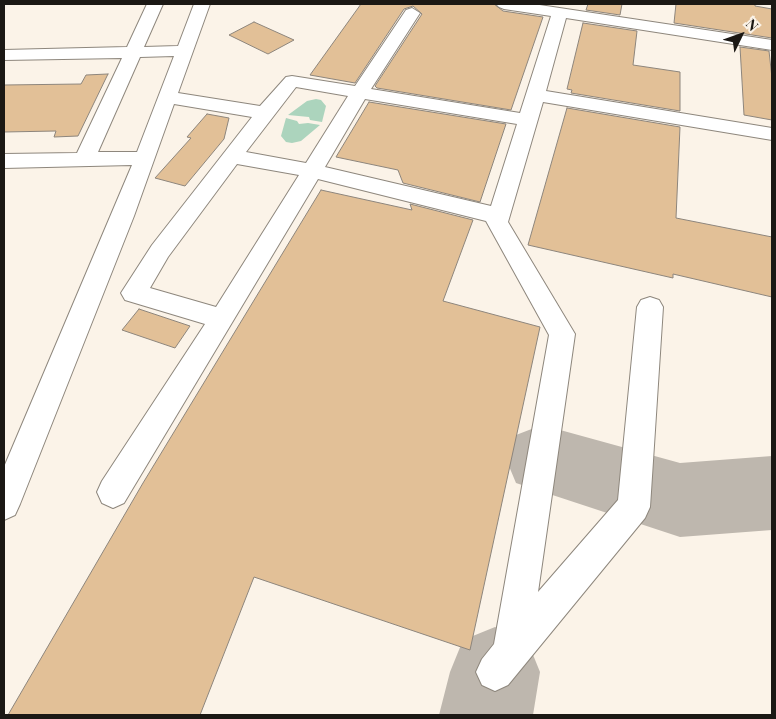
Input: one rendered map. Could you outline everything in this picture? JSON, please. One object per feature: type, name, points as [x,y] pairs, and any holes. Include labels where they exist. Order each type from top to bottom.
[{"type":"street","points":[[85,158],[155,4]]},
{"type":"street","points":[[4,504],[109,253],[202,4]]},
{"type":"street","points":[[504,4],[772,45]]},
{"type":"street","points":[[626,23],[630,4]]},
{"type":"street","points":[[113,492],[222,319],[360,92],[412,13]]},
{"type":"street","points":[[560,13],[497,222],[562,334],[503,662],[634,507],[650,307]]},
{"type":"street","points":[[4,55],[184,52]]},
{"type":"street","points":[[222,319],[134,292],[160,251],[265,113],[292,81],[528,120]]},
{"type":"street","points":[[536,95],[772,134]]},
{"type":"street","points":[[166,97],[265,113]]},
{"type":"street","points":[[232,156],[313,171],[499,216]]},
{"type":"street","points":[[4,161],[145,158]]},
{"type":"green space","points":[[321,100],[326,106],[322,122],[310,120],[309,117],[288,115],[307,101]]},
{"type":"green space","points":[[286,118],[297,121],[299,124],[320,125],[301,141],[286,142],[281,136]]},
{"type":"building","points":[[361,4],[494,4],[503,11],[543,17],[511,110],[377,88],[375,86],[422,14],[413,6],[404,9],[355,83],[310,75]]},
{"type":"building","points":[[588,4],[622,4],[620,15],[586,10]]},
{"type":"building","points":[[676,4],[755,4],[755,6],[772,9],[772,38],[674,23]]},
{"type":"building","points":[[254,22],[294,40],[268,54],[229,35]]},
{"type":"building","points":[[583,23],[637,31],[633,65],[680,72],[680,111],[571,93],[572,90],[567,89]]},
{"type":"building","points":[[740,47],[769,51],[772,78],[772,120],[744,115]]},
{"type":"building","points":[[108,74],[78,136],[54,137],[56,131],[4,132],[4,85],[81,84],[86,75]]},
{"type":"building","points":[[369,102],[506,124],[480,202],[403,183],[398,170],[336,157]]},
{"type":"building","points":[[567,108],[680,127],[676,218],[772,237],[772,297],[673,274],[673,278],[528,245]]},
{"type":"building","points":[[207,114],[229,118],[224,139],[185,186],[155,178],[191,138],[187,137]]},
{"type":"building","points":[[321,190],[412,210],[410,204],[473,220],[443,301],[540,327],[470,650],[254,577],[200,715],[8,715],[143,483]]},
{"type":"building","points":[[139,309],[190,326],[175,348],[122,330]]},
{"type":"taxiway","points":[[542,459],[680,500],[772,493]]},
{"type":"taxiway","points":[[486,715],[495,672]]}]
